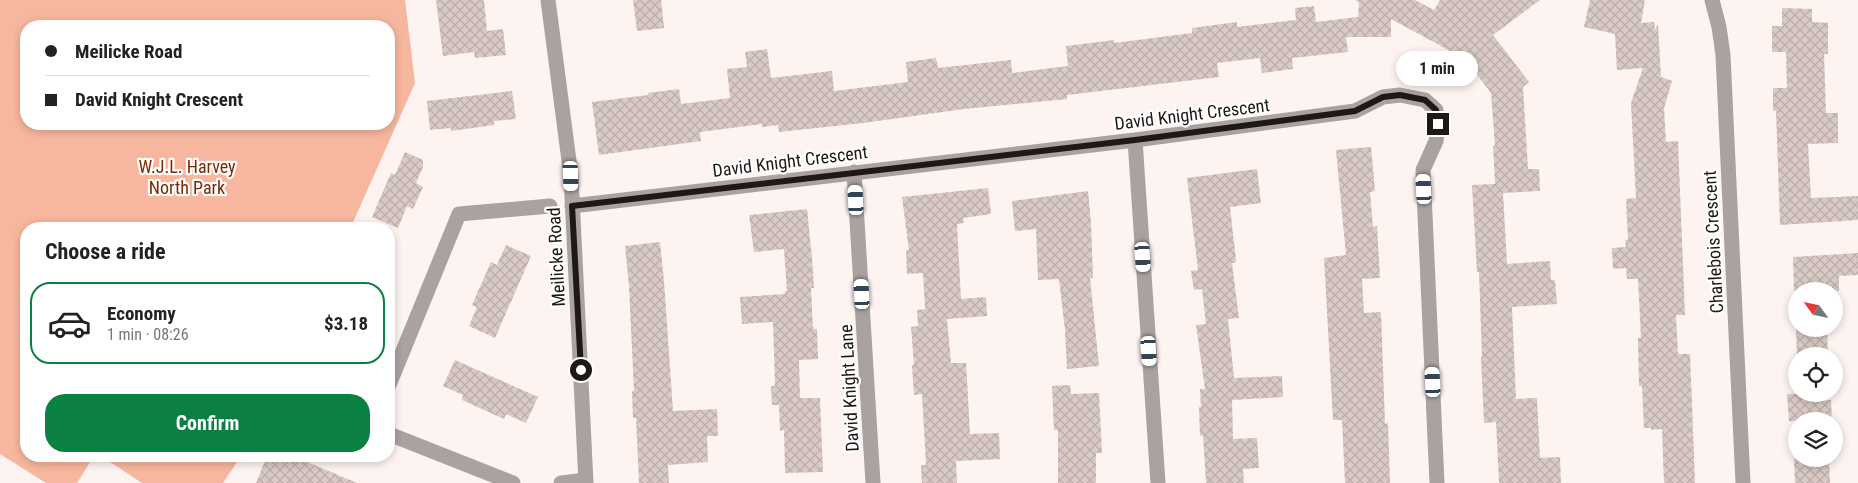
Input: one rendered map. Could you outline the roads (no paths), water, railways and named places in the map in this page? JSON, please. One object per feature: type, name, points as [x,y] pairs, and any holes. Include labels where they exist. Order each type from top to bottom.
[{"type":"street","name":"Meilicke Road","points":[[548,0],[571,176],[586,482]]},
{"type":"street","name":"Charlebois Crescent","points":[[1712,0],[1723,54],[1743,483]]},
{"type":"street","name":"David Knight Crescent","points":[[572,206],[1135,140],[1355,111],[1383,97],[1400,95],[1425,100],[1436,110],[1438,124],[1436,141],[1423,170],[1437,483]]},
{"type":"street","points":[[1135,140],[1158,483]]},
{"type":"street","name":"David Knight Lane","points":[[854,172],[873,483]]},
{"type":"street","points":[[395,370],[459,214],[550,206]]},
{"type":"street","points":[[395,436],[513,483]]},
{"type":"street","points":[[561,483],[586,482]]},
{"type":"park label","name":"W.J.L. Harvey North Park","points":[[187,176]]}]
